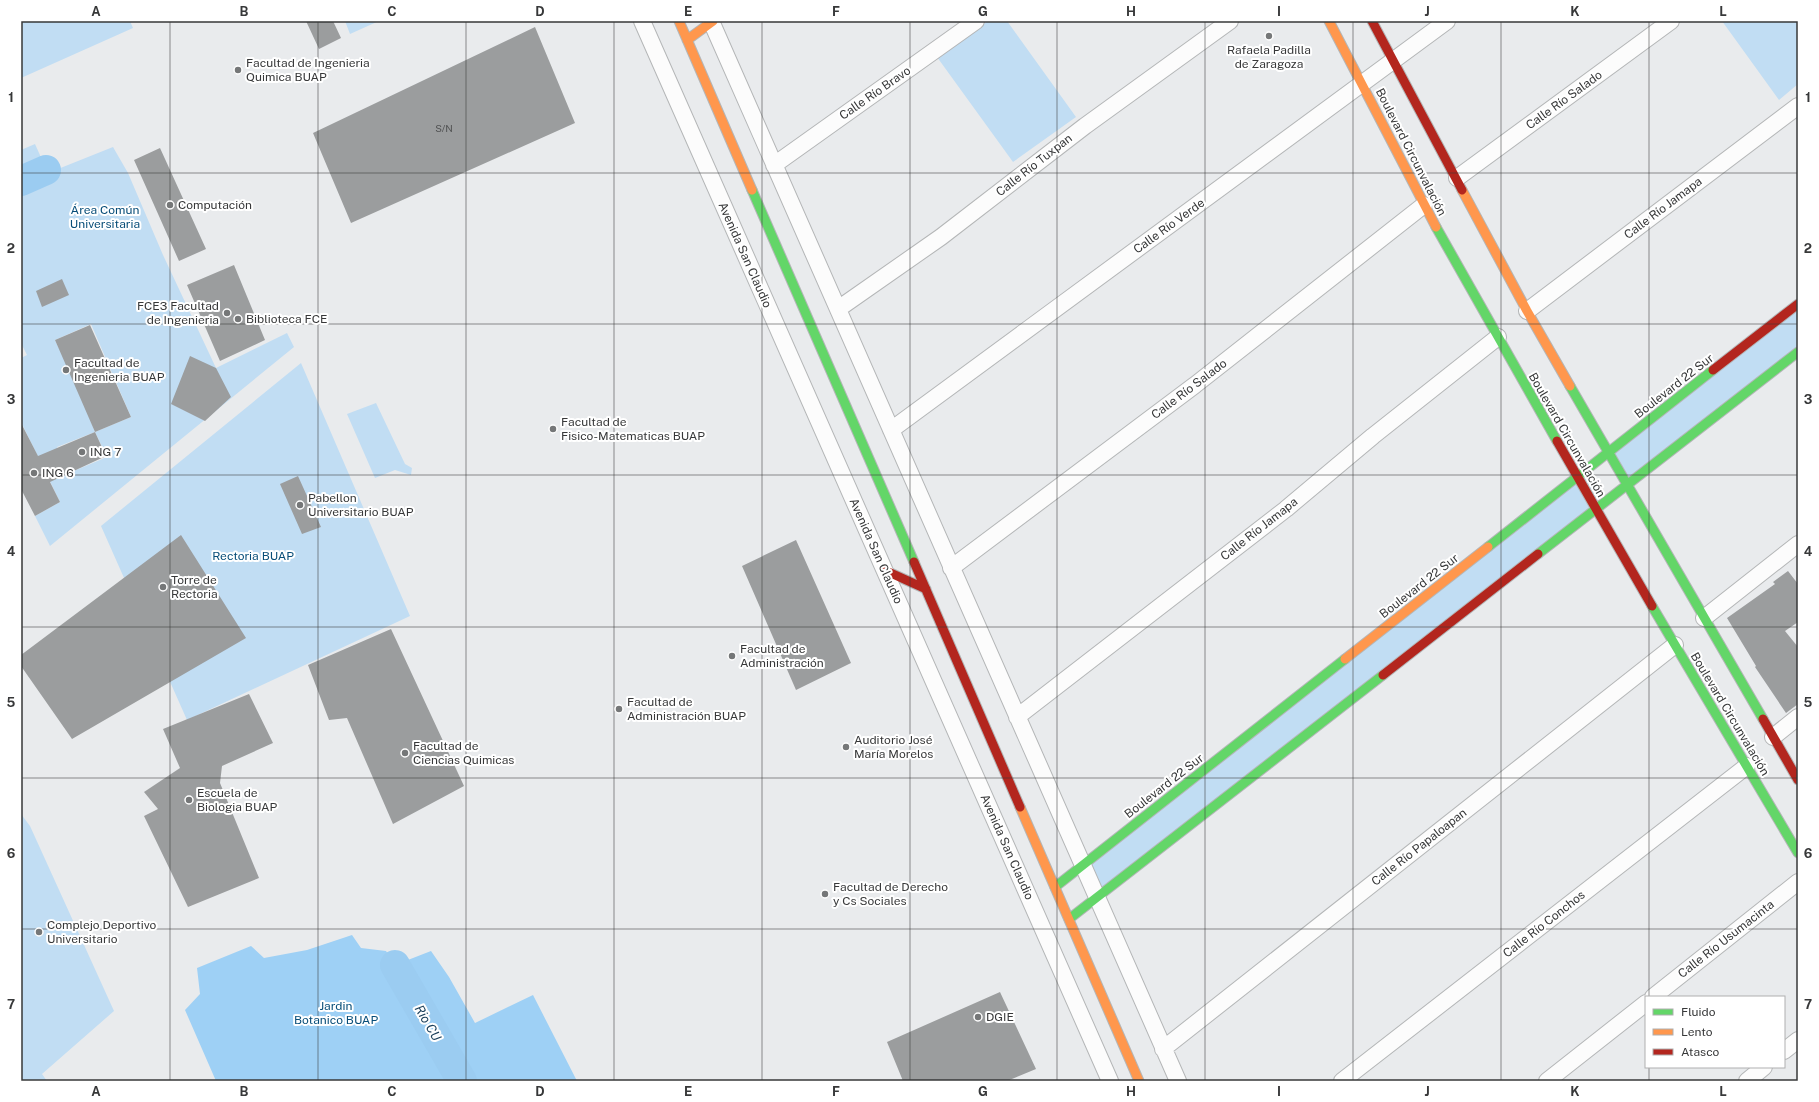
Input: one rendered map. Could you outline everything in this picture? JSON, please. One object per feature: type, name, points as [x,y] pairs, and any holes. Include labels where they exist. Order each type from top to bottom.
[{"type":"street","name":"Avenida San Claudio","points":[[642,21],[1110,1081]]},
{"type":"street","points":[[679,21],[1139,1081]]},
{"type":"street","points":[[687,40],[712,21],[951,568],[1178,1081]]},
{"type":"street","name":"Calle Río Bravo","points":[[774,165],[976,21]]},
{"type":"street","name":"Calle Río Tuxpan","points":[[838,310],[941,237],[1085,126],[1230,21]]},
{"type":"street","name":"Boulevard Circunvalación","points":[[1329,21],[1424,205],[1498,337],[1596,510],[1798,853]]},
{"type":"street","name":"Boulevard Circunvalación","points":[[1372,21],[1527,311],[1626,485],[1798,780]]},
{"type":"street","name":"Calle Río Verde","points":[[891,430],[1447,21]]},
{"type":"street","name":"Calle Río Salado","points":[[1457,178],[1671,21]]},
{"type":"street","name":"Calle Río Jamapa","points":[[1527,311],[1798,106]]},
{"type":"street","name":"Calle Río Salado","points":[[951,568],[1195,385],[1424,205]]},
{"type":"street","name":"Boulevard 22 Sur","points":[[1055,887],[1212,769],[1578,477],[1798,304]]},
{"type":"street","name":"Calle Río Jamapa","points":[[1017,717],[1286,509],[1373,436],[1498,337]]},
{"type":"street","points":[[1069,919],[1228,792],[1596,510],[1626,485],[1798,352]]},
{"type":"street","points":[[1704,618],[1798,544]]},
{"type":"street","points":[[884,570],[926,589]]},
{"type":"street","name":"Calle Río Papaloapan","points":[[1163,1049],[1675,645]]},
{"type":"street","points":[[1773,737],[1798,717]]},
{"type":"street","name":"Calle Río Conchos","points":[[1342,1081],[1747,766]]},
{"type":"street","name":"Calle Río Usumacinta","points":[[1654,996],[1798,882]]},
{"type":"street","points":[[1547,1081],[1645,1004]]},
{"type":"street","points":[[1785,1051],[1798,1040]]},
{"type":"street","points":[[1747,1081],[1763,1068]]},
{"type":"green space","points":[[21,21],[130,21],[133,28],[21,78]]},
{"type":"green space","points":[[345,21],[379,21],[350,34]]},
{"type":"green space","points":[[988,21],[1007,21],[1076,117],[1013,162],[937,57]]},
{"type":"green space","points":[[1722,21],[1798,21],[1798,84],[1779,100]]},
{"type":"green space","name":"Facultad de Ingenieria BUAP","points":[[35,144],[48,173],[113,147],[128,173],[163,255],[216,368],[287,333],[294,347],[50,546],[35,516],[60,502],[21,422],[21,358],[27,355],[21,343],[21,150]],"holes":[[[91,324],[131,417],[95,432],[76,383],[55,340]],[[95,432],[107,457],[69,473],[57,447]]]},
{"type":"green space","points":[[1798,306],[1798,353],[1626,487],[1609,456]]},
{"type":"green space","name":"Rectoria BUAP","points":[[301,363],[410,616],[187,720],[101,526]]},
{"type":"green space","points":[[376,403],[405,464],[412,468],[411,475],[395,470],[375,478],[347,414]]},
{"type":"green space","points":[[1584,475],[1601,506],[1097,898],[1083,866]]},
{"type":"green space","points":[[21,814],[30,826],[114,1011],[42,1074],[47,1081],[21,1081]]},
{"type":"green space","name":"Jardin Botanico BUAP","points":[[352,935],[361,948],[386,951],[395,965],[431,951],[449,977],[475,1023],[533,995],[577,1081],[216,1081],[185,1010],[200,994],[197,968],[251,946],[264,958],[307,950]]},
{"type":"building","points":[[306,21],[333,21],[341,38],[319,49]]},
{"type":"building","points":[[535,27],[575,123],[351,223],[313,133]]},
{"type":"building","name":"Computación","points":[[160,148],[206,249],[179,261],[134,160]]},
{"type":"building","name":"FCE3 Facultad de Ingenieria","points":[[234,265],[265,340],[220,361],[187,285]]},
{"type":"building","points":[[62,279],[69,295],[42,307],[36,291]]},
{"type":"building","points":[[90,325],[131,417],[95,432],[55,340]]},
{"type":"building","points":[[190,356],[216,368],[231,397],[205,421],[171,404]]},
{"type":"building","points":[[21,423],[38,456],[95,432],[106,456],[50,482],[60,502],[35,516],[21,489]]},
{"type":"building","name":"Pabellon Universitario BUAP","points":[[298,476],[321,527],[302,534],[280,484]]},
{"type":"building","name":"Torre de Rectoria","points":[[181,535],[246,638],[72,739],[21,666],[21,655]]},
{"type":"building","points":[[796,540],[851,663],[796,690],[742,566]]},
{"type":"building","points":[[1788,571],[1798,584],[1798,622],[1785,631],[1798,647],[1798,704],[1786,713],[1755,667],[1756,666],[1727,618],[1775,584],[1773,582]]},
{"type":"building","name":"Facultad de Ciencias Quimicas","points":[[391,629],[464,786],[393,824],[347,718],[329,720],[308,665]]},
{"type":"building","name":"Escuela de Biologia BUAP","points":[[249,694],[273,743],[222,766],[220,783],[259,878],[188,907],[144,816],[158,809],[144,792],[180,768],[163,729]]},
{"type":"building","name":"DGIE","points":[[1000,992],[1036,1069],[1007,1081],[903,1081],[887,1042]]},
{"type":"waterway","points":[[21,181],[46,170]]},
{"type":"waterway","name":"Rio CU","points":[[395,965],[462,1081]]},
{"type":"traffic: fast","points":[[752,190],[914,562]]},
{"type":"traffic: fast","points":[[1436,227],[1557,441]]},
{"type":"traffic: fast","points":[[1538,554],[1798,352]]},
{"type":"traffic: fast","points":[[1488,547],[1713,370]]},
{"type":"traffic: fast","points":[[1570,386],[1763,719]]},
{"type":"traffic: fast","points":[[1652,606],[1798,853]]},
{"type":"traffic: fast","points":[[1055,887],[1345,659]]},
{"type":"traffic: fast","points":[[1069,919],[1383,675]]},
{"type":"traffic: slow","points":[[679,21],[752,190]]},
{"type":"traffic: slow","points":[[687,40],[713,21]]},
{"type":"traffic: slow","points":[[1329,21],[1436,227]]},
{"type":"traffic: slow","points":[[1462,190],[1527,311],[1570,386]]},
{"type":"traffic: slow","points":[[1345,659],[1488,547]]},
{"type":"traffic: slow","points":[[1020,807],[1139,1081]]},
{"type":"traffic: jam","points":[[1372,21],[1462,190]]},
{"type":"traffic: jam","points":[[1713,370],[1798,304]]},
{"type":"traffic: jam","points":[[1557,441],[1652,606]]},
{"type":"traffic: jam","points":[[1383,675],[1538,554]]},
{"type":"traffic: jam","points":[[914,562],[1020,807]]},
{"type":"traffic: jam","points":[[884,570],[926,589]]},
{"type":"traffic: jam","points":[[1763,719],[1798,780]]},
{"type":"place","name":"Rafaela Padilla de Zaragoza","points":[[1269,36]]},
{"type":"place","name":"Facultad de Ingenieria Quimica BUAP","points":[[238,70]]},
{"type":"place","name":"Computación","points":[[170,205]]},
{"type":"place","name":"FCE3 Facultad de Ingenieria","points":[[227,313]]},
{"type":"place","name":"Biblioteca FCE","points":[[238,319]]},
{"type":"place","name":"Facultad de Ingenieria BUAP","points":[[66,370]]},
{"type":"place","name":"Facultad de Fisico-Matematicas BUAP","points":[[553,429]]},
{"type":"place","name":"ING 7","points":[[82,452]]},
{"type":"place","name":"ING 6","points":[[34,473]]},
{"type":"place","name":"Pabellon Universitario BUAP","points":[[300,505]]},
{"type":"place","name":"Torre de Rectoria","points":[[163,587]]},
{"type":"place","name":"Facultad de Administración","points":[[732,656]]},
{"type":"place","name":"Facultad de Administración BUAP","points":[[619,709]]},
{"type":"place","name":"Auditorio José María Morelos","points":[[846,747]]},
{"type":"place","name":"Facultad de Ciencias Quimicas","points":[[405,753]]},
{"type":"place","name":"Escuela de Biologia BUAP","points":[[189,800]]},
{"type":"place","name":"Facultad de Derecho y Cs Sociales","points":[[825,894]]},
{"type":"place","name":"Complejo Deportivo Universitario","points":[[39,932]]},
{"type":"place","name":"DGIE","points":[[978,1017]]},
{"type":"park label","name":"Área Común Universitaria","points":[[105,217]]}]
